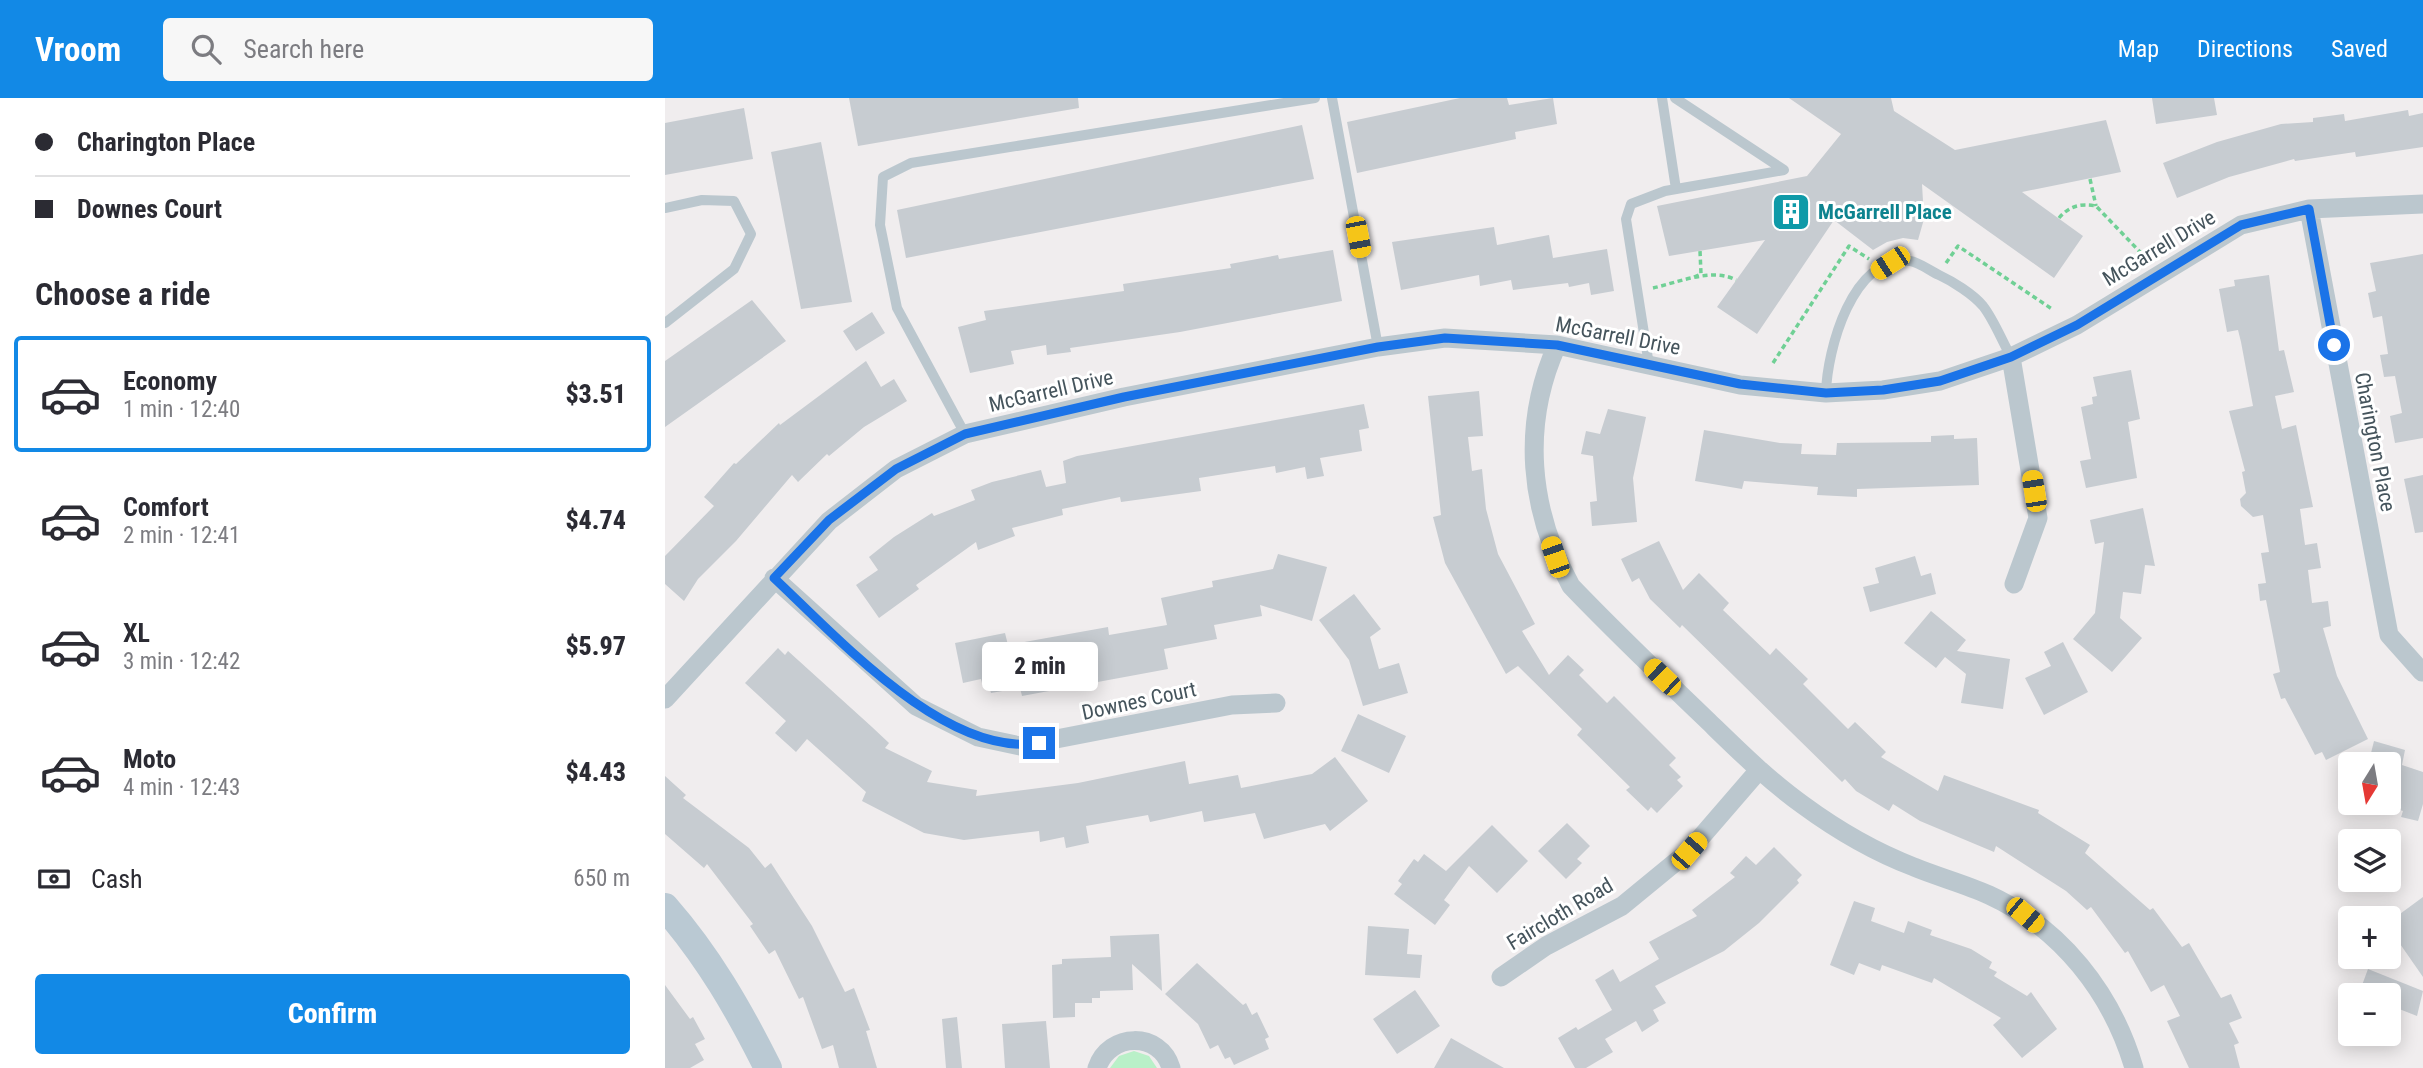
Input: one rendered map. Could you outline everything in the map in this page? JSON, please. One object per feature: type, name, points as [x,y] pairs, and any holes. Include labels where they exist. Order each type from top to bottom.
[{"type":"street","name":"McGarrell Drive","points":[[665,699],[829,520],[886,477],[965,434],[1124,397],[1378,347],[1445,338],[1557,345],[1740,384],[1826,393],[1883,390],[1940,381],[2011,357],[2077,325],[2241,225],[2309,209],[2423,204]]},
{"type":"street","name":"Charington Place","points":[[2309,209],[2389,635],[2422,672]]},
{"type":"street","points":[[1557,345],[1550,362],[1535,428],[1534,463],[1539,512],[1555,557],[1571,586],[1759,770],[1802,805],[1860,842],[1912,867],[1988,895],[2025,915],[2070,952],[2103,995],[2125,1038],[2134,1068]]},
{"type":"street","points":[[2011,357],[2038,518],[2014,584]]},
{"type":"street","name":"Downes Court","points":[[774,578],[916,706],[978,737],[1020,746],[1232,705],[1276,703]]},
{"type":"street","name":"Faircloth Road","points":[[1501,977],[1546,946],[1622,906],[1689,851],[1759,770]]},
{"type":"street","points":[[665,907],[690,935],[732,998],[768,1068]]},
{"type":"street","points":[[1097,1068],[1107,1051],[1129,1040],[1153,1045],[1163,1053],[1171,1068]]},
{"type":"lane","points":[[965,434],[897,308],[880,225],[883,177],[911,163],[1315,98]]},
{"type":"lane","points":[[1332,98],[1378,347]]},
{"type":"lane","points":[[1662,98],[1676,189]]},
{"type":"lane","points":[[1649,365],[1626,219],[1631,204],[1676,189],[1784,170],[1675,98]]},
{"type":"lane","points":[[665,208],[702,200],[734,201],[751,234],[734,269],[665,323]]},
{"type":"lane","points":[[1826,393],[1827,365],[1840,319],[1868,278],[1890,263],[1911,261],[1944,277],[1982,305],[2011,357]]},
{"type":"path","points":[[2090,179],[2096,206],[2143,254]]},
{"type":"path","points":[[2059,218],[2071,207],[2086,204],[2096,206]]},
{"type":"path","points":[[1773,363],[1849,246]]},
{"type":"path","points":[[1689,280],[1701,274],[1700,251]]},
{"type":"path","points":[[1637,291],[1714,275],[1728,276],[1735,280]]},
{"type":"green space","points":[[1134,1051],[1149,1056],[1157,1068],[1110,1068],[1119,1056]]},
{"type":"building","points":[[849,98],[1078,98],[1079,108],[858,146]]},
{"type":"building","points":[[1460,98],[1507,98],[1509,105],[1553,98],[1557,124],[1515,132],[1516,139],[1357,173],[1347,122]]},
{"type":"building","name":"McGarrell Place","points":[[1789,98],[1891,98],[1894,111],[1955,150],[2106,120],[2121,172],[2022,192],[2083,236],[2054,278],[1922,184],[1924,219],[1918,240],[1903,238],[1887,242],[1873,250],[1834,220],[1757,334],[1717,307],[1765,240],[1669,256],[1657,206],[1807,176],[1841,134]]},
{"type":"building","points":[[2152,98],[2214,98],[2217,115],[2156,124]]},
{"type":"building","points":[[744,108],[753,159],[665,175],[665,123]]},
{"type":"building","points":[[2408,110],[2409,116],[2423,113],[2423,147],[2356,157],[2355,152],[2295,161],[2294,159],[2229,177],[2177,198],[2163,163],[2217,142],[2281,124],[2313,122],[2313,118],[2344,114],[2345,121]]},
{"type":"building","points":[[1302,125],[1314,179],[906,258],[897,210]]},
{"type":"building","points":[[821,142],[852,302],[801,309],[771,152]]},
{"type":"building","points":[[1494,227],[1497,245],[1549,235],[1553,258],[1607,249],[1614,291],[1591,295],[1589,283],[1569,287],[1568,283],[1513,290],[1511,280],[1480,286],[1479,275],[1401,290],[1392,242]]},
{"type":"building","points":[[1333,250],[1342,301],[1180,332],[1070,348],[1071,352],[1047,355],[1046,345],[1011,351],[1014,364],[970,373],[958,327],[986,320],[984,311],[1124,291],[1123,284],[1231,268],[1230,264],[1278,255],[1279,259]]},
{"type":"building","points":[[2423,254],[2423,438],[2395,443],[2390,416],[2402,413],[2395,376],[2384,377],[2380,355],[2388,354],[2382,316],[2373,318],[2368,293],[2376,291],[2370,263]]},
{"type":"building","points":[[2269,275],[2279,351],[2284,350],[2294,392],[2275,396],[2282,429],[2296,425],[2313,507],[2300,509],[2305,545],[2317,543],[2321,568],[2308,570],[2312,603],[2328,601],[2331,626],[2323,628],[2337,676],[2368,739],[2326,760],[2322,752],[2315,755],[2285,698],[2281,699],[2273,674],[2280,672],[2266,600],[2260,601],[2258,584],[2266,583],[2261,553],[2269,552],[2263,515],[2253,517],[2241,506],[2240,499],[2246,493],[2242,472],[2245,471],[2229,411],[2253,406],[2238,330],[2227,332],[2219,289],[2235,286],[2234,280]]},
{"type":"building","points":[[752,300],[786,341],[665,427],[665,361]]},
{"type":"building","points":[[872,312],[885,333],[856,351],[843,331]]},
{"type":"building","points":[[866,361],[881,387],[894,379],[907,401],[864,427],[829,456],[827,454],[798,482],[792,475],[736,541],[698,579],[684,601],[665,584],[665,556],[714,506],[704,497],[734,463],[779,423],[780,425]]},
{"type":"building","points":[[2131,370],[2140,419],[2128,422],[2137,478],[2086,488],[2080,461],[2091,459],[2081,407],[2093,404],[2092,397],[2097,396],[2093,377]]},
{"type":"building","points":[[1479,391],[1483,436],[1468,437],[1472,471],[1482,469],[1486,509],[1498,554],[1535,624],[1522,631],[1549,675],[1568,655],[1584,670],[1579,675],[1607,703],[1614,696],[1676,758],[1669,765],[1681,777],[1677,780],[1683,786],[1657,813],[1651,807],[1648,811],[1626,790],[1630,787],[1577,735],[1582,729],[1518,666],[1506,674],[1445,563],[1433,517],[1441,515],[1428,396]]},
{"type":"building","points":[[1364,404],[1369,428],[1359,430],[1362,451],[1320,458],[1324,476],[1307,479],[1305,467],[1276,473],[1275,466],[1199,478],[1201,491],[1121,502],[1120,497],[1062,509],[1063,515],[1012,528],[1015,536],[978,550],[976,542],[916,585],[919,589],[879,618],[856,585],[878,570],[869,557],[894,537],[932,513],[934,516],[975,500],[971,490],[992,482],[1041,470],[1046,487],[1066,483],[1063,461],[1077,456]]},
{"type":"building","points":[[1608,409],[1646,417],[1633,478],[1637,522],[1592,526],[1590,502],[1597,501],[1593,456],[1581,454],[1586,431],[1600,434]]},
{"type":"building","points":[[1704,430],[1780,443],[1802,444],[1801,454],[1836,455],[1837,443],[1931,442],[1931,436],[1954,435],[1954,439],[1977,438],[1979,485],[1857,489],[1857,497],[1817,495],[1818,487],[1744,481],[1742,489],[1695,481]]},
{"type":"building","points":[[2423,475],[2423,532],[2415,533],[2404,479]]},
{"type":"building","points":[[2143,508],[2155,566],[2145,565],[2141,594],[2123,592],[2120,618],[2142,638],[2112,672],[2073,639],[2095,613],[2104,542],[2095,544],[2090,520]]},
{"type":"building","points":[[1659,541],[1683,590],[1699,573],[1729,603],[1723,610],[1770,655],[1776,648],[1808,679],[1803,684],[1848,729],[1855,722],[1886,752],[1881,757],[1938,791],[1944,775],[2039,810],[2038,813],[2090,845],[2085,853],[2150,910],[2153,908],[2182,947],[2189,943],[2221,998],[2231,994],[2242,1018],[2229,1023],[2239,1043],[2234,1045],[2240,1068],[2189,1068],[2167,1021],[2180,1016],[2164,985],[2151,992],[2128,951],[2125,953],[2091,907],[2087,910],[2066,891],[1996,846],[1994,852],[1920,821],[1893,804],[1889,811],[1856,791],[1845,779],[1842,782],[1682,625],[1680,628],[1650,599],[1639,578],[1632,582],[1621,559]]},
{"type":"building","points":[[1278,554],[1327,567],[1312,621],[1260,605],[1262,616],[1214,625],[1217,639],[1164,649],[1168,669],[1022,696],[1020,688],[991,693],[988,682],[982,683],[981,679],[963,683],[955,643],[1005,633],[1008,645],[1108,627],[1109,635],[1167,625],[1161,598],[1213,587],[1212,581],[1273,569]]},
{"type":"building","points":[[1915,556],[1921,576],[1931,573],[1936,594],[1870,612],[1863,587],[1879,583],[1875,568]]},
{"type":"building","points":[[1354,594],[1381,629],[1370,637],[1379,669],[1399,663],[1408,693],[1363,706],[1349,660],[1319,620]]},
{"type":"building","points":[[1931,611],[1966,640],[1957,651],[2010,659],[2003,709],[1961,703],[1966,674],[1945,657],[1936,668],[1904,643]]},
{"type":"building","points":[[2063,642],[2088,692],[2044,715],[2025,678],[2051,666],[2044,652]]},
{"type":"building","points":[[778,648],[785,655],[788,651],[872,727],[889,743],[885,748],[932,771],[927,782],[977,790],[976,796],[1078,783],[1185,761],[1189,784],[1238,775],[1241,788],[1312,774],[1335,757],[1368,801],[1330,831],[1325,824],[1264,839],[1255,813],[1204,822],[1202,811],[1150,822],[1148,815],[1086,826],[1089,843],[1066,848],[1064,837],[1040,842],[1039,831],[964,840],[924,833],[862,801],[866,792],[807,739],[796,752],[775,733],[786,721],[745,683]]},
{"type":"building","points":[[1358,714],[1406,736],[1389,773],[1341,751]]},
{"type":"building","points":[[2374,741],[2405,750],[2402,765],[2423,772],[2423,804],[2418,821],[2401,817],[2401,752],[2371,752]]},
{"type":"building","points":[[665,776],[686,795],[683,798],[749,848],[765,868],[771,863],[812,926],[845,992],[854,988],[870,1030],[866,1031],[877,1068],[839,1068],[833,1045],[822,1049],[803,997],[799,999],[775,950],[769,954],[750,926],[753,924],[707,864],[704,868],[665,834]]},
{"type":"building","points":[[1567,823],[1590,846],[1577,859],[1582,863],[1566,879],[1538,851]]},
{"type":"building","points":[[1492,825],[1528,861],[1497,893],[1469,866],[1444,900],[1450,905],[1435,925],[1394,894],[1402,884],[1398,881],[1414,859],[1418,862],[1424,854],[1446,871]]},
{"type":"building","points":[[1774,847],[1802,875],[1797,880],[1799,883],[1759,923],[1724,951],[1655,986],[1666,1003],[1653,1010],[1659,1021],[1642,1032],[1636,1021],[1605,1039],[1613,1052],[1586,1068],[1575,1068],[1558,1038],[1576,1027],[1578,1030],[1612,1010],[1595,980],[1613,969],[1620,982],[1659,959],[1649,942],[1697,916],[1692,910],[1735,877],[1730,873],[1746,856],[1756,865]]},
{"type":"building","points":[[2423,897],[2423,977],[2401,945],[2401,913]]},
{"type":"building","points":[[1854,901],[1875,908],[1871,921],[1904,933],[1908,921],[1932,930],[1930,935],[1971,949],[1992,962],[1989,968],[1997,972],[1994,976],[2027,996],[2031,992],[2057,1029],[2022,1058],[1993,1025],[2001,1018],[1934,978],[1932,983],[1882,965],[1880,971],[1859,963],[1854,975],[1830,965]]},
{"type":"building","points":[[1368,926],[1409,929],[1407,954],[1422,955],[1420,978],[1365,975]]},
{"type":"building","points":[[1159,934],[1162,991],[1132,964],[1133,990],[1100,991],[1100,998],[1092,998],[1092,1003],[1075,1003],[1075,1017],[1053,1018],[1052,965],[1062,964],[1062,959],[1111,957],[1110,936]]},
{"type":"building","points":[[1197,963],[1243,1005],[1246,1003],[1252,1015],[1257,1012],[1269,1037],[1265,1039],[1269,1049],[1234,1065],[1230,1057],[1225,1059],[1218,1045],[1210,1049],[1198,1024],[1165,994]]},
{"type":"building","points":[[2368,969],[2423,991],[2417,1016],[2401,1010],[2401,983],[2363,983]]},
{"type":"building","points":[[665,985],[690,1019],[693,1017],[705,1039],[695,1044],[704,1060],[690,1068],[665,1068]]},
{"type":"building","points":[[1415,990],[1440,1026],[1397,1054],[1373,1019]]},
{"type":"building","points":[[957,1017],[962,1068],[946,1068],[942,1019]]},
{"type":"building","points":[[1046,1021],[1050,1068],[1005,1068],[1002,1024]]},
{"type":"building","points":[[1451,1038],[1504,1068],[1434,1068]]},
{"type":"place","name":"McGarrell Place","points":[[1791,212]]},
{"type":"route","points":[[1039,743],[1020,746],[978,737],[916,706],[774,578],[829,520],[896,469],[965,434],[1124,397],[1378,347],[1445,338],[1557,345],[1740,384],[1826,393],[1883,390],[1940,381],[2011,357],[2077,325],[2241,225],[2309,209],[2334,345]]}]
